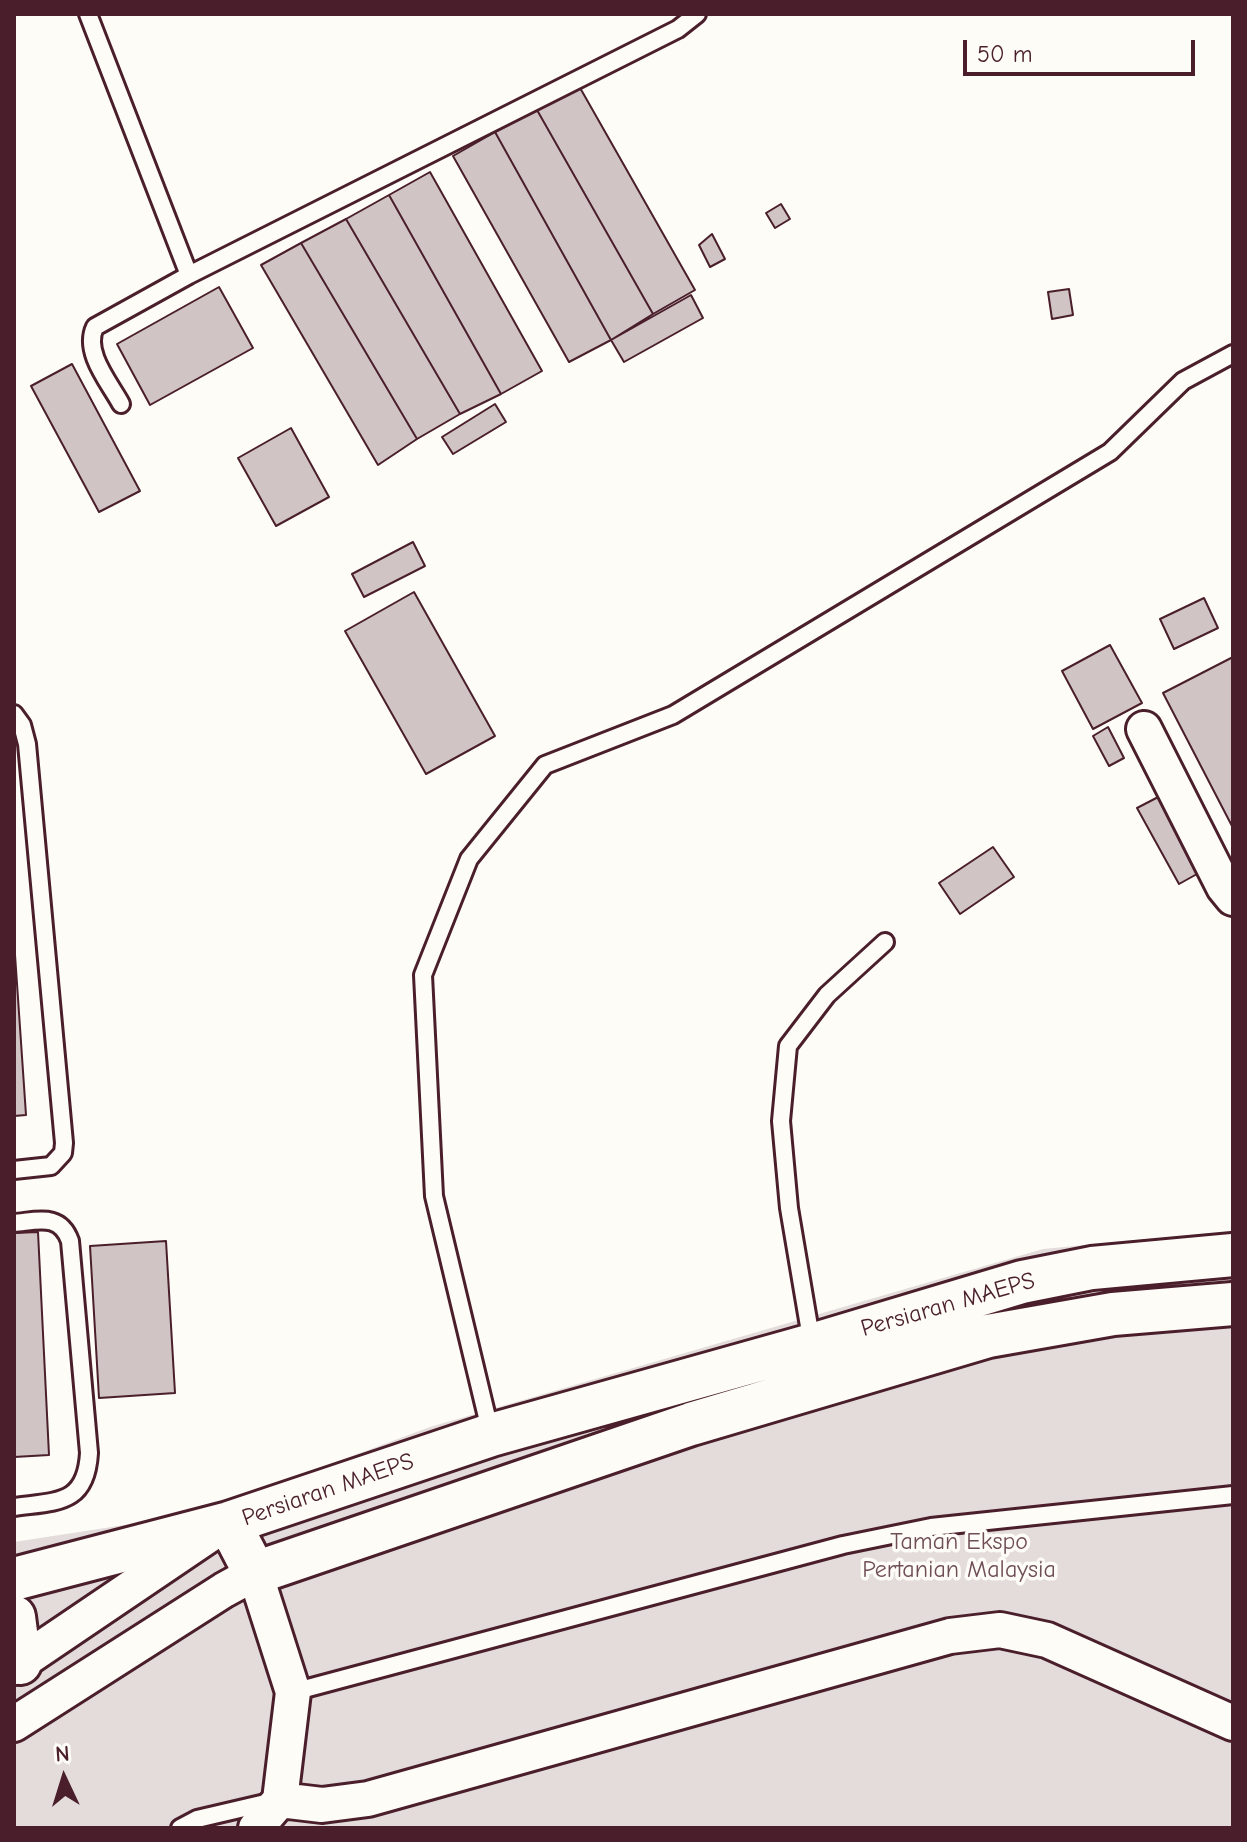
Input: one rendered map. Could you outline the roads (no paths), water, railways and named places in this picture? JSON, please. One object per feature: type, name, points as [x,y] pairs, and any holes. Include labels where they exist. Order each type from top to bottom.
[{"type":"street","points":[[1144,729],[1224,887],[1233,898]]},
{"type":"street","name":"Persiaran MAEPS","points":[[1233,1255],[1092,1268],[1022,1282],[491,1435],[229,1523],[255,1573],[691,1424],[988,1336],[1113,1314],[1233,1304]]},
{"type":"street","points":[[14,1579],[229,1523]]},
{"type":"street","points":[[17,1665],[229,1523]]},
{"type":"street","points":[[14,1724],[255,1573],[293,1692],[280,1800],[256,1828]]},
{"type":"street","points":[[14,1617],[17,1665]]},
{"type":"street","points":[[280,1800],[322,1805],[368,1799],[950,1636],[1000,1630],[1047,1640],[1233,1723]]},
{"type":"lane","points":[[88,14],[189,275]]},
{"type":"lane","points":[[121,404],[93,353],[91,336],[95,327],[189,275],[678,29],[697,14]]},
{"type":"lane","points":[[491,1435],[434,1196],[423,975],[469,859],[545,765],[673,715],[1110,452],[1183,381],[1233,354]]},
{"type":"lane","points":[[14,714],[22,725],[27,744],[64,1143],[58,1161],[51,1166],[14,1170]]},
{"type":"lane","points":[[812,1345],[789,1208],[781,1121],[788,1046],[827,995],[885,942]]},
{"type":"lane","points":[[14,1223],[52,1220],[66,1229],[70,1241],[89,1453],[88,1475],[76,1493],[53,1501],[14,1507]]},
{"type":"lane","points":[[293,1692],[843,1545],[931,1527],[1233,1495]]},
{"type":"lane","points":[[180,1828],[197,1819],[280,1800]]},
{"type":"park label","name":"Taman Ekspo Pertanian Malaysia","points":[[959,1556]]}]
